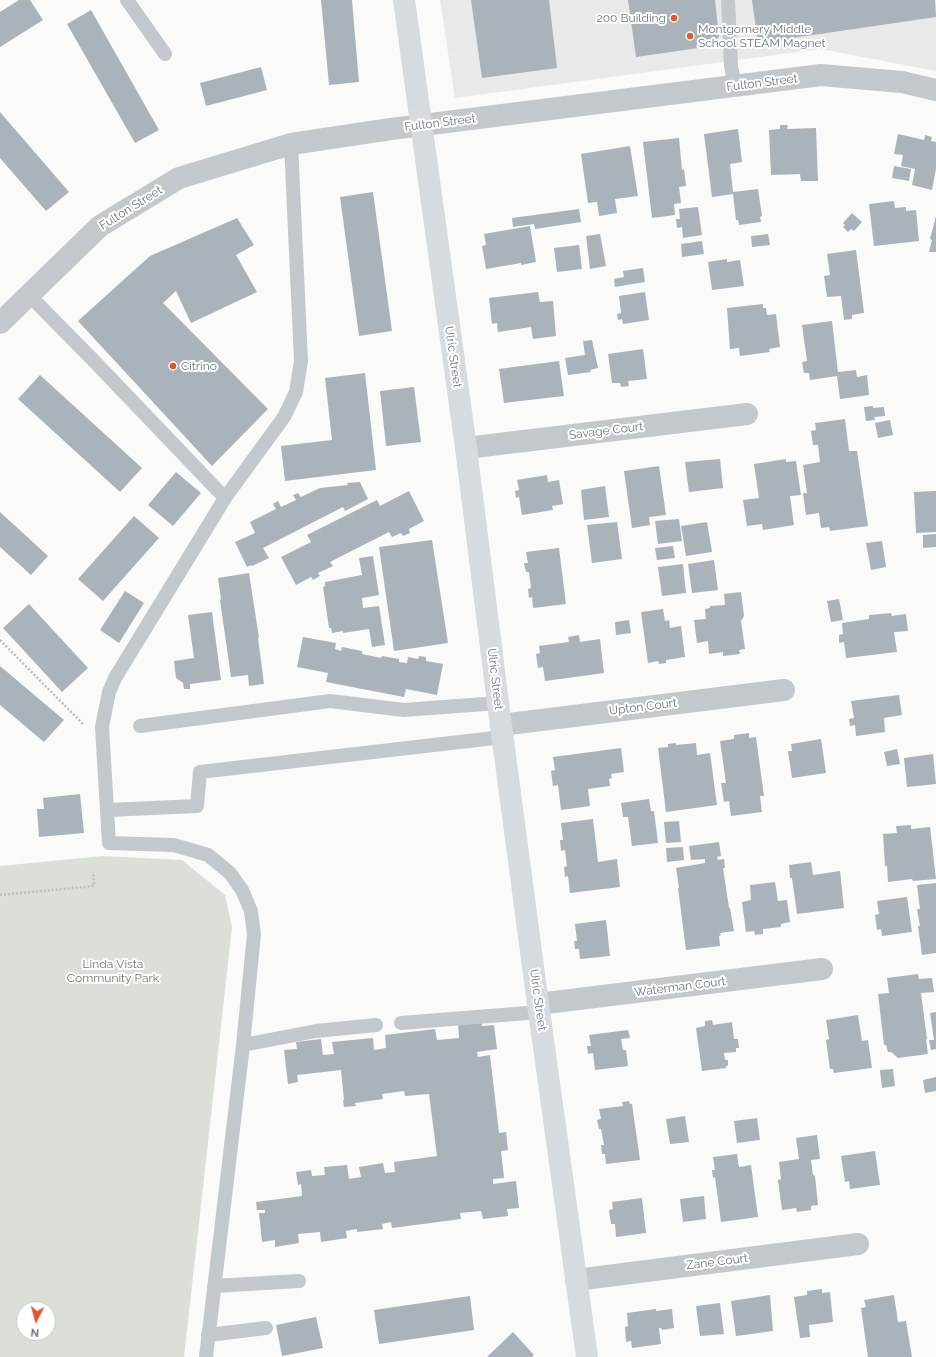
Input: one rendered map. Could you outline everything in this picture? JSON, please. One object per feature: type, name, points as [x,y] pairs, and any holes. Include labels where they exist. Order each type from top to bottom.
[{"type":"main road","name":"Ulric Street","points":[[404,0],[466,448],[498,702],[587,1357]]},
{"type":"street","name":"Fulton Street","points":[[0,323],[100,226],[179,178],[291,144],[821,76],[902,82],[936,90]]},
{"type":"street","name":"Savage Court","points":[[466,448],[747,414]]},
{"type":"street","name":"Upton Court","points":[[502,731],[784,690]]},
{"type":"street","name":"Waterman Court","points":[[539,1008],[822,969]]},
{"type":"street","name":"Zane Court","points":[[576,1280],[858,1244]]},
{"type":"lane","points":[[127,0],[165,54]]},
{"type":"lane","points":[[728,0],[731,66],[735,86]]},
{"type":"lane","points":[[206,1357],[243,1045],[254,934],[251,911],[242,890],[230,873],[208,855],[174,845],[109,843],[102,727],[109,692],[115,678],[225,498],[284,417],[296,392],[301,361],[291,144]]},
{"type":"lane","points":[[29,296],[94,361],[225,498]]},
{"type":"lane","points":[[140,726],[330,701],[404,710],[498,702]]},
{"type":"lane","points":[[108,810],[197,806],[200,772],[502,731]]},
{"type":"lane","points":[[401,1023],[539,1008]]},
{"type":"lane","points":[[243,1045],[316,1030],[376,1025]]},
{"type":"lane","points":[[214,1286],[299,1281]]},
{"type":"lane","points":[[208,1335],[266,1328]]},
{"type":"path","points":[[0,640],[86,728],[102,727]]},
{"type":"path","points":[[0,895],[94,886],[93,872]]},
{"type":"shaded area","name":"Montgomery Middle School STEAM Magnet","points":[[440,0],[936,0],[936,71],[820,49],[455,98]]},
{"type":"green space","name":"Linda Vista Community Park","points":[[103,856],[182,860],[225,895],[232,927],[184,1357],[0,1357],[0,866]]},
{"type":"building","points":[[19,0],[30,0],[43,20],[0,47],[0,12]]},
{"type":"building","points":[[321,0],[352,0],[359,82],[329,85]]},
{"type":"building","points":[[471,0],[549,0],[557,68],[482,78]]},
{"type":"building","name":"200 Building","points":[[628,0],[715,0],[719,36],[712,46],[636,57]]},
{"type":"building","points":[[752,0],[935,0],[936,17],[758,43]]},
{"type":"building","points":[[91,10],[159,130],[135,143],[67,24]]},
{"type":"building","points":[[261,67],[267,90],[206,106],[200,83]]},
{"type":"building","points":[[0,112],[69,192],[46,211],[0,158]]},
{"type":"building","points":[[780,125],[788,125],[787,129],[816,128],[818,181],[801,181],[800,174],[771,175],[769,130],[780,129]]},
{"type":"building","points":[[738,129],[742,162],[730,164],[733,192],[758,189],[762,216],[760,217],[761,222],[739,225],[738,220],[736,220],[733,194],[712,197],[704,134]]},
{"type":"building","points":[[898,134],[924,140],[925,135],[932,137],[931,141],[936,142],[936,169],[932,190],[912,185],[915,169],[901,166],[903,155],[894,154]]},
{"type":"building","points":[[679,138],[682,170],[684,169],[686,186],[679,187],[681,203],[674,204],[675,215],[652,218],[643,142]]},
{"type":"building","points":[[630,146],[638,196],[615,199],[617,213],[599,216],[597,202],[588,203],[581,154]]},
{"type":"building","points":[[894,166],[911,169],[909,181],[892,178]]},
{"type":"building","points":[[373,192],[392,331],[359,336],[340,197]]},
{"type":"building","points":[[894,201],[895,208],[906,207],[906,211],[916,210],[919,241],[874,246],[869,204]]},
{"type":"building","points":[[698,207],[702,235],[683,238],[682,227],[677,228],[676,219],[680,219],[679,209]]},
{"type":"building","points":[[579,209],[581,222],[535,229],[534,224],[513,227],[512,218]]},
{"type":"building","points":[[852,213],[862,222],[854,231],[851,229],[848,232],[843,227],[845,225],[843,223]]},
{"type":"building","points":[[936,216],[936,252],[929,252],[932,240],[930,239]]},
{"type":"building","name":"Citrino","points":[[237,218],[254,245],[236,255],[257,292],[191,323],[176,291],[163,303],[268,409],[212,466],[78,321],[150,256]]},
{"type":"building","points":[[530,226],[536,262],[486,269],[482,246],[486,245],[484,234]]},
{"type":"building","points":[[600,234],[606,266],[590,269],[586,236]]},
{"type":"building","points":[[768,234],[770,245],[752,247],[751,236]]},
{"type":"building","points":[[702,241],[704,254],[682,257],[681,244]]},
{"type":"building","points":[[579,245],[582,269],[557,272],[554,248]]},
{"type":"building","points":[[856,250],[864,313],[852,315],[852,319],[844,320],[841,296],[827,297],[824,276],[830,275],[827,254]]},
{"type":"building","points":[[727,259],[727,262],[740,260],[744,286],[712,290],[708,262]]},
{"type":"building","points":[[643,268],[645,282],[615,287],[614,279],[624,277],[623,271]]},
{"type":"building","points":[[538,292],[540,302],[553,301],[556,336],[533,339],[531,327],[498,332],[497,323],[492,324],[489,298]]},
{"type":"building","points":[[645,292],[649,320],[623,324],[622,319],[618,320],[617,314],[621,313],[619,296]]},
{"type":"building","points":[[763,304],[763,308],[766,308],[767,315],[776,314],[780,347],[769,349],[770,352],[740,356],[739,348],[730,349],[727,308]]},
{"type":"building","points":[[832,321],[838,372],[856,370],[857,377],[867,375],[869,395],[840,399],[837,376],[810,380],[809,373],[804,373],[802,362],[807,361],[802,325]]},
{"type":"building","points":[[592,340],[598,368],[590,370],[591,372],[568,375],[565,358],[585,355],[583,341]]},
{"type":"building","points":[[643,349],[647,379],[628,381],[629,386],[621,387],[620,383],[612,383],[608,354]]},
{"type":"building","points":[[559,361],[564,396],[504,403],[499,369]]},
{"type":"building","points":[[365,373],[376,470],[285,481],[281,446],[332,440],[325,378]]},
{"type":"building","points":[[40,375],[142,468],[120,492],[18,399]]},
{"type":"building","points":[[414,387],[421,442],[386,446],[380,391]]},
{"type":"building","points":[[873,406],[873,408],[884,407],[885,416],[874,417],[875,420],[866,421],[864,407]]},
{"type":"building","points":[[845,419],[849,451],[857,451],[868,526],[830,531],[829,527],[821,528],[819,513],[806,515],[803,493],[807,493],[803,465],[820,462],[818,445],[813,445],[811,431],[816,430],[815,423]]},
{"type":"building","points":[[890,420],[893,435],[878,438],[875,423]]},
{"type":"building","points":[[720,459],[723,488],[689,492],[685,462]]},
{"type":"building","points":[[786,459],[786,462],[796,461],[801,495],[790,496],[794,525],[763,530],[762,524],[747,526],[743,500],[759,498],[754,464]]},
{"type":"building","points":[[659,466],[666,515],[649,517],[650,525],[632,528],[624,471]]},
{"type":"building","points":[[176,472],[201,493],[173,526],[148,505]]},
{"type":"building","points":[[547,475],[548,482],[559,480],[563,504],[552,506],[553,510],[522,515],[519,497],[516,498],[515,491],[519,490],[517,480]]},
{"type":"building","points":[[360,482],[368,499],[345,511],[343,507],[263,548],[269,558],[247,567],[235,542],[255,533],[250,522],[276,509],[273,504],[278,501],[281,507],[296,500],[293,495],[298,493],[301,497],[320,488]]},
{"type":"building","points":[[605,486],[609,517],[584,520],[581,490]]},
{"type":"building","points":[[409,491],[424,521],[409,529],[410,533],[403,536],[401,533],[392,537],[389,532],[330,562],[333,566],[318,573],[320,576],[313,580],[311,577],[296,585],[281,557],[311,542],[307,535],[377,500],[380,506]]},
{"type":"building","points":[[936,491],[936,532],[916,533],[914,492]]},
{"type":"building","points":[[0,512],[48,556],[31,575],[0,547]]},
{"type":"building","points":[[134,516],[159,538],[103,601],[78,579]]},
{"type":"building","points":[[679,519],[682,541],[658,544],[655,521]]},
{"type":"building","points":[[617,522],[622,559],[592,563],[587,525]]},
{"type":"building","points":[[707,522],[712,552],[686,556],[681,526]]},
{"type":"building","points":[[936,534],[936,547],[923,548],[923,535]]},
{"type":"building","points":[[432,540],[448,643],[394,651],[379,547]]},
{"type":"building","points":[[882,541],[886,567],[871,570],[866,543]]},
{"type":"building","points":[[673,546],[675,558],[657,560],[655,548]]},
{"type":"building","points":[[559,548],[566,604],[533,608],[532,597],[529,598],[528,589],[531,588],[529,572],[526,572],[524,563],[528,563],[526,552]]},
{"type":"building","points":[[373,556],[379,595],[362,598],[363,608],[379,606],[385,645],[372,647],[369,629],[332,633],[331,628],[329,628],[323,587],[325,586],[325,582],[362,575],[359,558]]},
{"type":"building","points":[[714,560],[718,590],[692,593],[688,564]]},
{"type":"building","points":[[683,564],[686,593],[662,596],[658,567]]},
{"type":"building","points":[[249,573],[259,638],[264,684],[249,686],[248,675],[231,677],[218,578]]},
{"type":"building","points":[[125,591],[144,603],[119,643],[100,630]]},
{"type":"building","points":[[741,592],[744,616],[741,621],[745,649],[739,650],[740,654],[723,656],[723,652],[709,654],[708,641],[697,643],[694,620],[706,619],[705,609],[710,608],[710,606],[725,605],[724,594]]},
{"type":"building","points":[[839,599],[843,620],[831,622],[827,601]]},
{"type":"building","points":[[29,604],[88,668],[62,692],[3,628]]},
{"type":"building","points":[[663,609],[665,621],[669,620],[670,628],[681,626],[685,657],[666,660],[666,663],[659,664],[658,661],[648,663],[641,612]]},
{"type":"building","points":[[212,612],[221,680],[190,684],[190,689],[184,689],[183,683],[176,678],[174,661],[194,658],[188,615]]},
{"type":"building","points":[[891,613],[892,616],[906,614],[908,631],[894,632],[897,652],[846,658],[844,642],[839,643],[839,635],[843,634],[842,623],[869,619],[869,615]]},
{"type":"building","points":[[629,620],[631,633],[616,635],[615,622]]},
{"type":"building","points":[[579,635],[580,642],[600,639],[604,673],[545,681],[543,667],[538,668],[536,654],[540,653],[539,646],[569,642],[568,637]]},
{"type":"building","points":[[303,637],[336,643],[335,649],[341,651],[342,647],[362,651],[362,654],[381,658],[382,656],[399,659],[399,662],[407,663],[408,657],[418,659],[419,656],[426,657],[426,661],[443,664],[437,695],[406,689],[404,697],[326,682],[328,673],[297,667]]},
{"type":"building","points":[[0,666],[64,720],[44,742],[0,705]]},
{"type":"building","points":[[899,695],[902,715],[884,718],[885,732],[856,736],[855,725],[850,726],[849,719],[854,718],[851,701]]},
{"type":"building","points":[[749,733],[749,738],[756,737],[764,796],[760,796],[762,812],[731,816],[729,801],[724,802],[721,783],[726,783],[720,741],[734,739],[734,735]]},
{"type":"building","points":[[821,739],[826,773],[792,778],[788,751],[792,751],[791,744]]},
{"type":"building","points":[[676,743],[676,745],[696,743],[697,755],[710,753],[717,805],[666,812],[658,748],[668,747],[668,744]]},
{"type":"building","points":[[621,748],[624,772],[611,774],[612,778],[609,779],[610,786],[588,789],[590,806],[561,810],[558,785],[553,786],[551,771],[555,770],[553,757]]},
{"type":"building","points":[[897,749],[900,764],[887,766],[884,752]]},
{"type":"building","points":[[933,754],[936,784],[907,787],[904,758]]},
{"type":"building","points":[[80,794],[84,833],[39,837],[37,809],[44,809],[43,798]]},
{"type":"building","points":[[649,799],[651,811],[654,811],[658,843],[632,846],[628,817],[623,817],[621,803]]},
{"type":"building","points":[[593,819],[598,862],[617,859],[620,887],[570,893],[568,876],[565,877],[564,867],[567,866],[565,850],[561,851],[560,840],[563,840],[561,823]]},
{"type":"building","points":[[679,821],[681,842],[666,843],[664,822]]},
{"type":"building","points":[[911,825],[911,829],[930,827],[936,879],[913,881],[912,879],[888,882],[887,866],[885,866],[883,834],[897,833],[896,826]]},
{"type":"building","points":[[719,842],[721,856],[717,857],[718,860],[724,859],[725,868],[723,868],[734,931],[720,933],[720,946],[686,950],[676,868],[705,863],[705,859],[691,860],[689,846]]},
{"type":"building","points":[[683,847],[684,860],[667,862],[666,848]]},
{"type":"building","points":[[811,862],[813,875],[840,871],[844,908],[797,914],[789,865]]},
{"type":"building","points":[[775,882],[778,901],[787,900],[790,922],[781,924],[781,927],[763,929],[763,934],[755,935],[754,931],[746,932],[742,902],[751,900],[750,885]]},
{"type":"building","points":[[936,883],[936,953],[922,955],[918,926],[920,926],[917,909],[920,909],[917,885]]},
{"type":"building","points":[[907,897],[912,932],[882,936],[881,929],[877,930],[875,915],[879,914],[877,901]]},
{"type":"building","points":[[606,920],[610,956],[580,959],[579,949],[575,949],[574,941],[577,941],[575,924]]},
{"type":"building","points":[[918,974],[919,979],[932,978],[934,992],[921,993],[928,1054],[898,1058],[891,1052],[888,1052],[886,1045],[884,1045],[878,994],[889,993],[887,978]]},
{"type":"building","points":[[936,1012],[936,1049],[931,1050],[929,1040],[934,1040],[930,1013]]},
{"type":"building","points":[[858,1015],[862,1041],[868,1040],[872,1068],[834,1073],[833,1069],[830,1069],[826,1040],[829,1039],[826,1020]]},
{"type":"building","points":[[481,1019],[482,1026],[494,1025],[497,1049],[477,1052],[478,1057],[490,1055],[499,1133],[506,1132],[508,1150],[501,1151],[504,1178],[493,1179],[493,1184],[516,1181],[519,1208],[507,1209],[508,1216],[483,1219],[481,1211],[460,1213],[461,1219],[392,1228],[391,1222],[382,1224],[383,1229],[357,1232],[357,1229],[346,1231],[347,1238],[321,1242],[320,1232],[298,1234],[299,1243],[275,1247],[275,1240],[262,1242],[259,1213],[265,1213],[265,1210],[257,1210],[256,1202],[302,1196],[301,1184],[298,1185],[296,1172],[311,1170],[312,1176],[325,1175],[324,1167],[347,1165],[349,1179],[361,1177],[359,1167],[383,1163],[385,1173],[395,1172],[394,1162],[437,1156],[429,1094],[405,1096],[404,1091],[382,1094],[383,1099],[355,1103],[356,1106],[344,1107],[341,1070],[297,1075],[298,1082],[288,1084],[284,1050],[297,1049],[296,1042],[321,1039],[323,1055],[334,1054],[332,1042],[373,1038],[374,1050],[386,1048],[385,1035],[435,1029],[437,1040],[459,1038],[458,1022]]},
{"type":"building","points":[[712,1020],[713,1025],[732,1022],[734,1039],[738,1039],[739,1048],[736,1048],[736,1052],[724,1053],[725,1060],[728,1060],[728,1066],[726,1066],[726,1068],[702,1071],[696,1028],[705,1026],[705,1021]]},
{"type":"building","points":[[628,1030],[630,1038],[621,1039],[623,1050],[626,1050],[628,1066],[595,1070],[593,1053],[588,1054],[587,1046],[591,1046],[589,1035]]},
{"type":"building","points":[[893,1069],[895,1086],[882,1088],[880,1070]]},
{"type":"building","points":[[936,1077],[936,1091],[925,1093],[923,1080]]},
{"type":"building","points":[[629,1101],[630,1104],[632,1104],[640,1160],[606,1164],[605,1154],[602,1154],[601,1145],[604,1145],[601,1129],[599,1129],[597,1120],[601,1119],[599,1109],[623,1106],[622,1102]]},
{"type":"building","points":[[685,1116],[689,1142],[670,1144],[666,1119]]},
{"type":"building","points":[[757,1118],[760,1140],[737,1143],[734,1121]]},
{"type":"building","points":[[817,1135],[820,1159],[811,1160],[813,1175],[815,1176],[818,1205],[811,1206],[811,1210],[797,1212],[796,1208],[782,1210],[778,1180],[781,1179],[779,1162],[799,1159],[796,1138]]},
{"type":"building","points":[[875,1151],[880,1185],[850,1189],[849,1181],[845,1182],[841,1156]]},
{"type":"building","points":[[737,1154],[739,1167],[751,1165],[758,1217],[721,1222],[715,1177],[713,1178],[712,1170],[715,1170],[713,1157]]},
{"type":"building","points":[[704,1196],[706,1219],[683,1222],[680,1199]]},
{"type":"building","points":[[642,1198],[646,1233],[616,1237],[615,1224],[611,1224],[609,1210],[613,1209],[612,1202]]},
{"type":"building","points":[[822,1289],[822,1293],[830,1292],[833,1322],[809,1325],[810,1337],[800,1338],[794,1297],[807,1295],[807,1291]]},
{"type":"building","points":[[770,1295],[773,1331],[736,1336],[731,1301]]},
{"type":"building","points":[[894,1295],[898,1322],[906,1321],[912,1357],[868,1357],[861,1308],[866,1307],[864,1300]]},
{"type":"building","points":[[470,1296],[474,1330],[379,1344],[374,1310]]},
{"type":"building","points":[[720,1303],[724,1334],[700,1336],[696,1306]]},
{"type":"building","points":[[656,1309],[656,1311],[672,1309],[674,1328],[662,1330],[659,1328],[661,1344],[632,1348],[631,1341],[626,1342],[625,1327],[628,1326],[627,1313]]},
{"type":"building","points":[[316,1317],[323,1348],[282,1356],[276,1325]]},
{"type":"building","points":[[513,1332],[534,1355],[532,1357],[487,1357]]},
{"type":"place","name":"200 Building","points":[[674,18]]},
{"type":"place","name":"Montgomery Middle School STEAM Magnet","points":[[690,36]]},
{"type":"place","name":"Citrino","points":[[173,366]]}]
